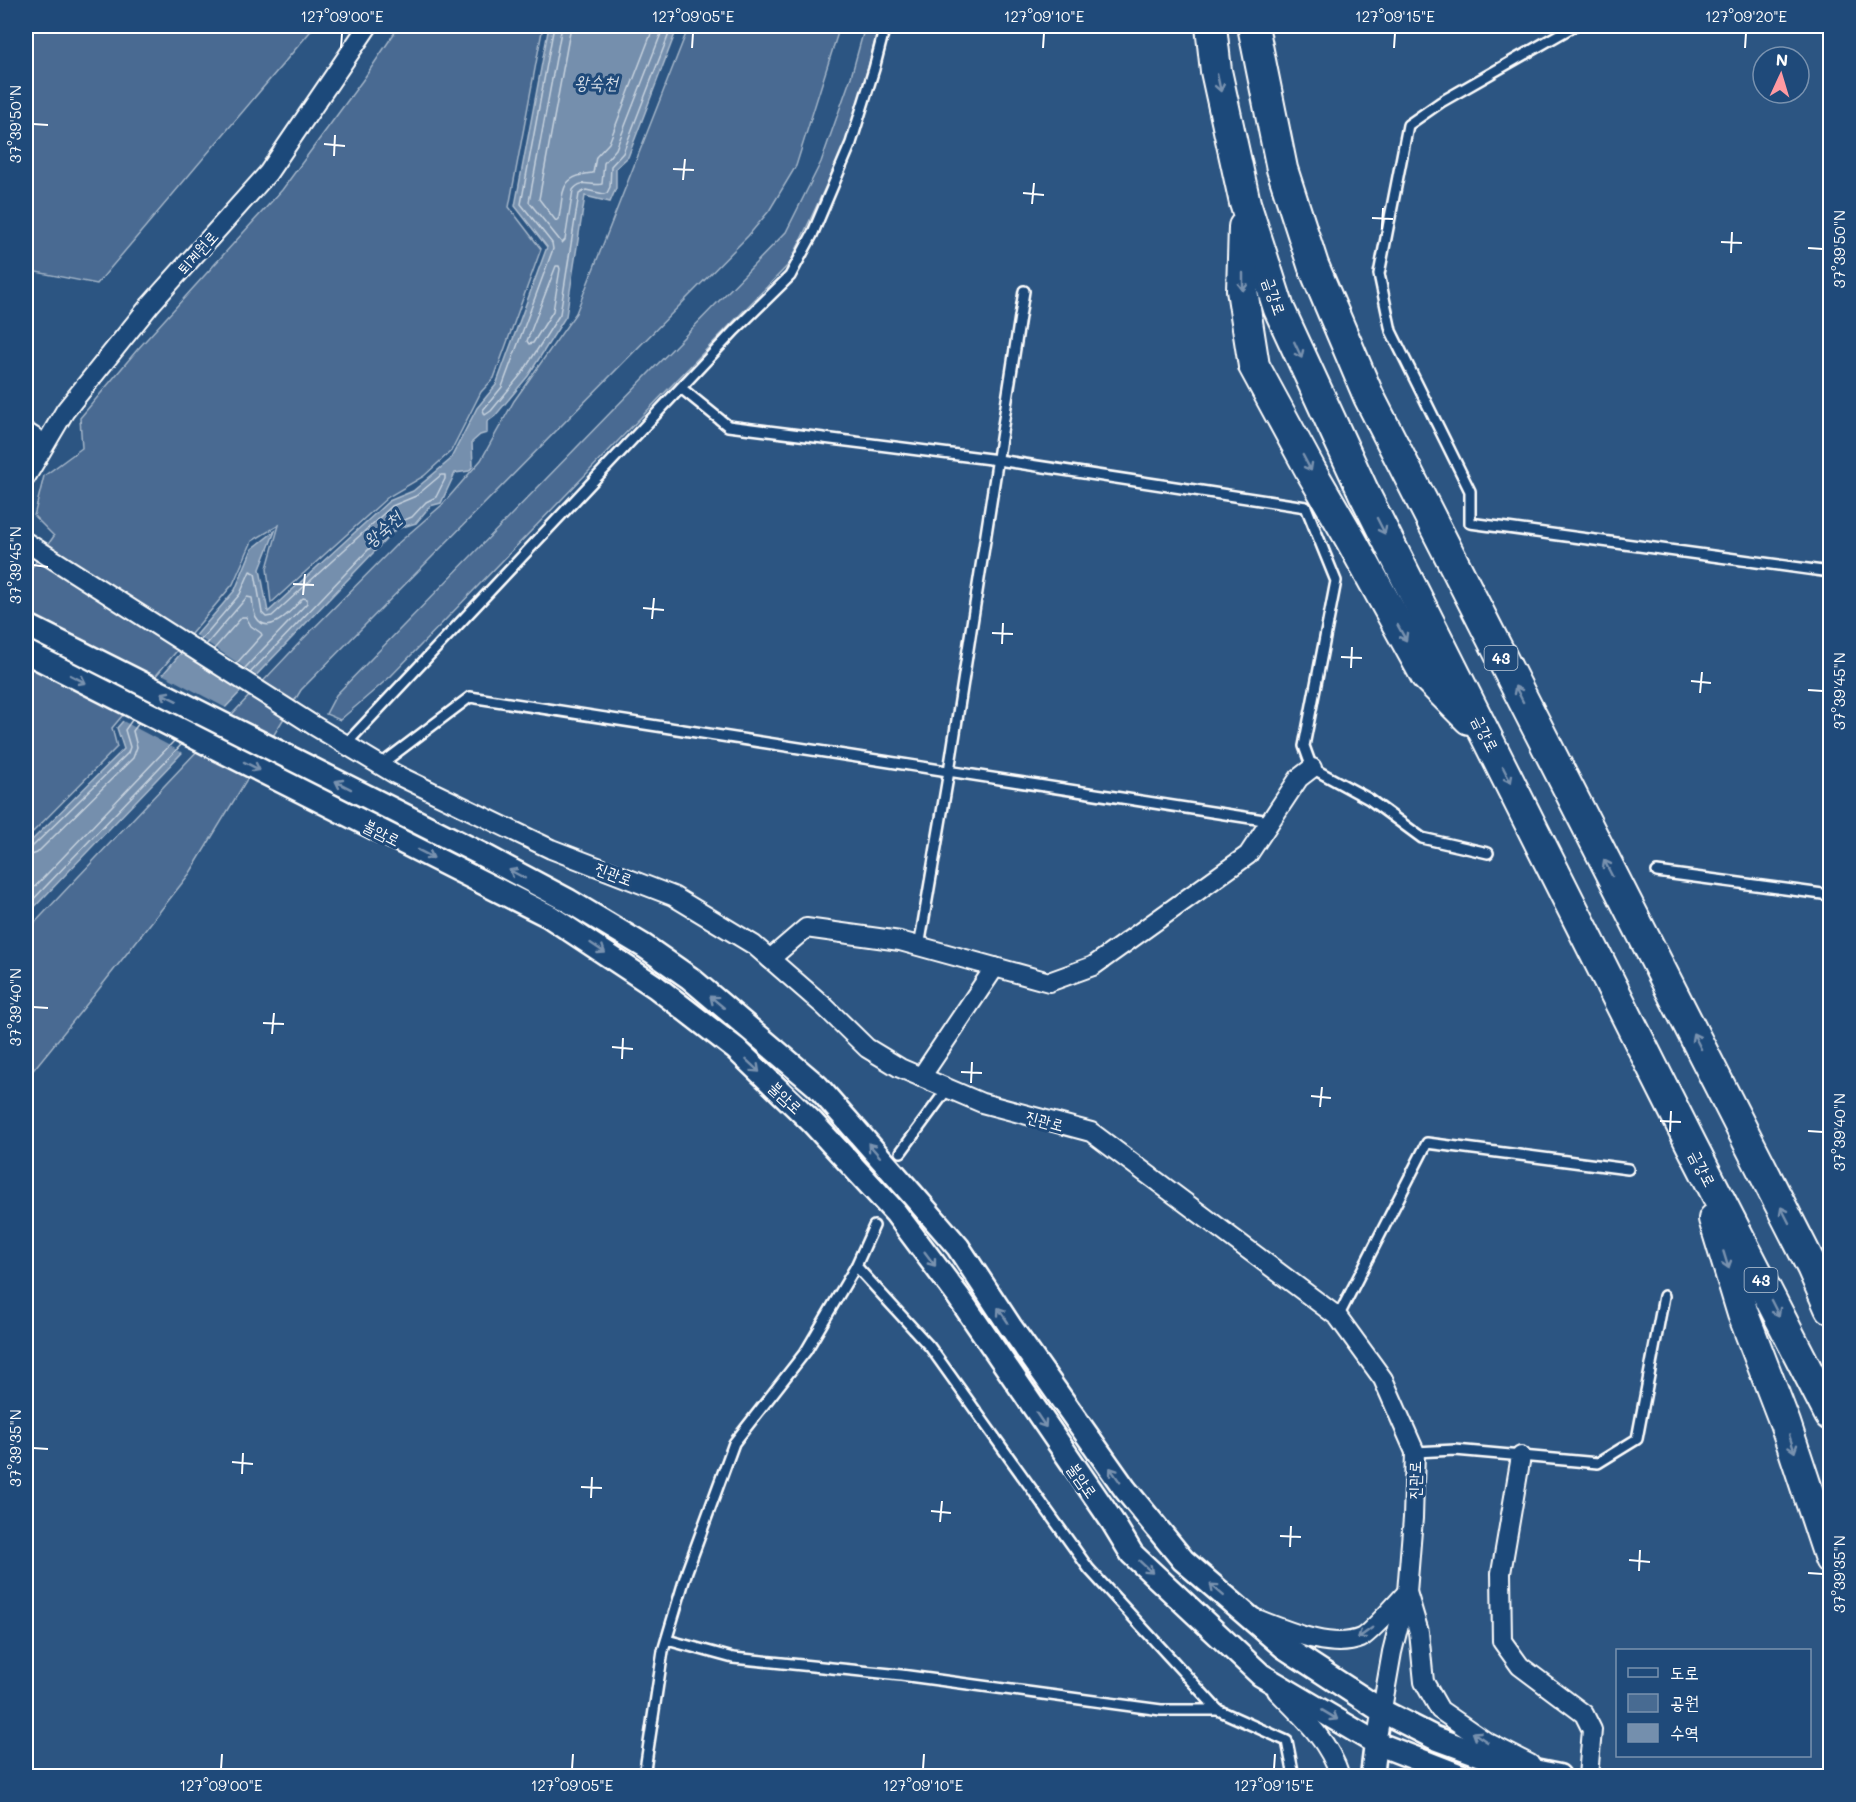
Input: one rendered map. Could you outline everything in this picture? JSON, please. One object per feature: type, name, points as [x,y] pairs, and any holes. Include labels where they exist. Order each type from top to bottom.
[{"type":"highway","name":"금강로","points":[[1210,26],[1216,71],[1245,203],[1279,309],[1364,493],[1830,1416]]},
{"type":"highway","name":"43","points":[[1253,26],[1282,169],[1313,265],[1370,397],[1812,1267],[1830,1308]]},
{"type":"highway","points":[[1245,203],[1242,290],[1254,366],[1426,676],[1488,737]]},
{"type":"highway","points":[[1691,1144],[1743,1314],[1785,1423],[1830,1559]]},
{"type":"highway","points":[[1812,1267],[1830,1293]]},
{"type":"street","name":"퇴계원로","points":[[26,477],[65,411],[150,305],[268,173],[368,26]]},
{"type":"street","points":[[26,432],[45,444]]},
{"type":"street","name":"진관로","points":[[26,542],[313,725],[395,774],[551,849],[673,896],[753,945],[824,1006],[867,1048],[900,1068],[982,1103],[1091,1132],[1338,1317],[1383,1379],[1414,1452],[1413,1518],[1407,1592],[1392,1652],[1372,1776]]},
{"type":"street","name":"불암로","points":[[26,625],[470,849],[568,901],[644,946],[690,978],[817,1086],[958,1247],[1010,1326],[1125,1489],[1183,1560],[1284,1647],[1382,1711],[1435,1738],[1514,1767],[1555,1776]]},
{"type":"street","name":"불암로","points":[[26,652],[549,916],[656,987],[727,1042],[812,1122],[895,1212],[951,1287],[1112,1521],[1132,1554],[1262,1675],[1377,1743],[1461,1776]]},
{"type":"street","points":[[770,959],[806,928],[900,941],[1049,982],[1094,966],[1248,855],[1299,778],[1312,768]]},
{"type":"street","points":[[921,1077],[994,967]]},
{"type":"street","points":[[1521,1456],[1501,1573],[1502,1641],[1520,1666],[1584,1714],[1592,1731],[1588,1776]]},
{"type":"street","points":[[1247,1616],[1299,1634],[1337,1643],[1362,1637],[1407,1592],[1419,1632],[1425,1682],[1440,1710],[1485,1741],[1555,1776]]},
{"type":"street","points":[[1262,1675],[1315,1729],[1335,1760],[1340,1776]]},
{"type":"lane","points":[[346,744],[735,330],[790,276],[812,235],[851,143],[885,26]]},
{"type":"lane","points":[[1574,26],[1441,102],[1408,125],[1400,163],[1379,274],[1391,331],[1470,491],[1470,523],[1830,572]]},
{"type":"lane","points":[[919,946],[949,771],[1024,291]]},
{"type":"lane","points":[[681,388],[728,426],[998,460],[1306,507],[1336,581],[1304,746],[1312,768],[1370,799],[1422,838],[1488,853]]},
{"type":"lane","points":[[380,765],[470,697],[1270,821]]},
{"type":"lane","points":[[1657,872],[1830,895]]},
{"type":"lane","points":[[902,1152],[948,1088]]},
{"type":"lane","points":[[1338,1317],[1427,1143],[1628,1169]]},
{"type":"lane","points":[[644,1776],[663,1651],[687,1570],[734,1443],[806,1351],[856,1266],[874,1226]]},
{"type":"lane","points":[[856,1266],[930,1347],[1089,1569],[1218,1710],[1287,1741],[1294,1776]]},
{"type":"lane","points":[[1414,1452],[1455,1450],[1598,1463],[1636,1439],[1664,1296]]},
{"type":"lane","points":[[667,1640],[733,1658],[901,1675],[1161,1710],[1218,1710]]},
{"type":"green space","points":[[26,26],[315,26],[97,284],[26,270]]},
{"type":"green space","points":[[399,26],[543,26],[509,207],[541,249],[494,378],[481,392],[451,451],[424,476],[388,497],[271,603],[267,568],[279,525],[252,541],[233,584],[112,728],[117,747],[26,839],[26,573],[54,536],[34,516],[44,476],[82,448],[80,418],[137,350],[282,190],[365,77]]},
{"type":"green space","points":[[689,26],[840,26],[796,166],[769,211],[748,236],[301,690],[190,873],[26,1079],[26,932],[304,638],[396,545],[442,505],[481,460],[514,401],[576,313]]},
{"type":"green space","points":[[865,26],[879,26],[850,134],[790,263],[391,676],[340,720],[326,714],[336,695],[786,232],[821,162],[851,77]]},
{"type":"water","name":"왕숙천","points":[[549,26],[678,26],[628,157],[616,168],[616,188],[610,202],[585,196],[566,316],[528,376],[495,416],[487,422],[487,433],[480,435],[472,442],[473,466],[469,471],[455,473],[441,503],[430,506],[416,523],[396,529],[26,916],[26,846],[124,749],[117,728],[235,590],[252,549],[275,531],[260,569],[268,612],[389,501],[413,491],[450,460],[477,408],[496,385],[547,247],[515,206]]},
{"type":"pier","points":[[194,634],[259,677],[243,693],[179,652]]},
{"type":"pier","points":[[160,673],[228,709],[185,754],[121,720]]}]
